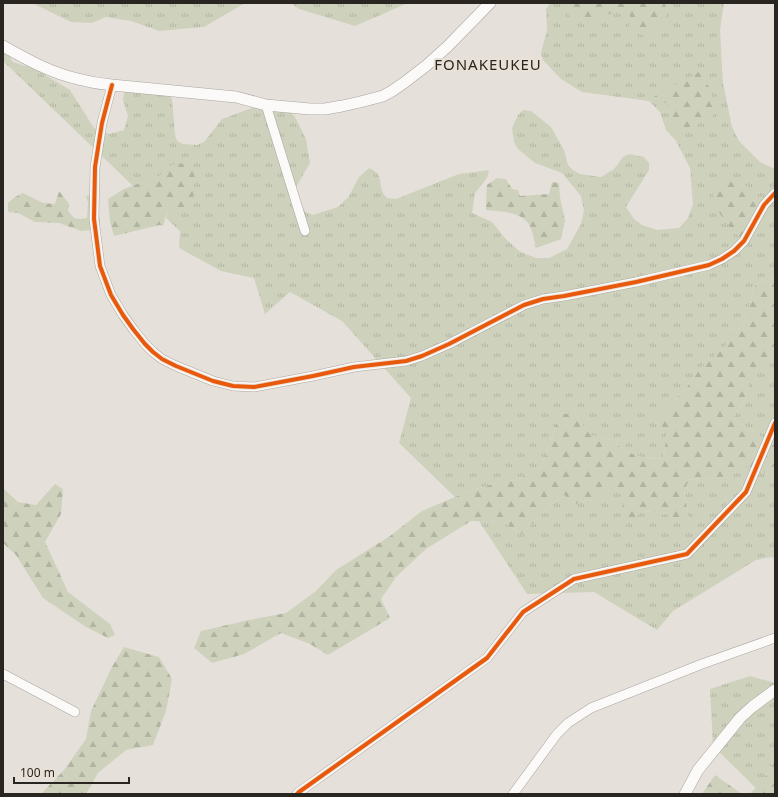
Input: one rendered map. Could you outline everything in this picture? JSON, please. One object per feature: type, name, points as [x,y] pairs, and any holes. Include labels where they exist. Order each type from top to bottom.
[{"type":"street","points":[[3,46],[42,66],[86,81],[112,86],[236,98],[266,105],[325,109],[383,96],[392,91],[427,65],[490,3]]},
{"type":"street","points":[[112,86],[102,123],[95,167],[94,218],[100,266],[110,295],[133,330],[145,344],[162,359],[213,381],[233,386],[254,387],[354,367],[406,361],[422,356],[449,344],[524,305],[544,299],[628,283],[708,265],[722,259],[734,251],[744,241],[764,206],[775,193]]},
{"type":"street","points":[[266,105],[305,231]]},
{"type":"street","points":[[299,793],[487,658],[523,612],[574,579],[687,554],[746,492],[775,423]]},
{"type":"street","points":[[513,794],[557,734],[568,723],[591,708],[702,664],[775,638]]},
{"type":"street","points":[[3,674],[75,712]]},
{"type":"street","points":[[685,794],[698,770],[740,718],[775,690]]},
{"type":"green space","points":[[32,3],[245,3],[204,27],[159,31],[131,21],[106,17],[92,23],[71,22]]},
{"type":"green space","points":[[291,3],[408,3],[355,26],[299,9]]},
{"type":"green space","points":[[550,3],[724,3],[720,30],[723,83],[732,127],[739,141],[760,162],[775,168],[775,277],[755,285],[746,318],[730,342],[700,369],[687,387],[662,413],[667,433],[663,459],[644,458],[622,450],[614,440],[590,435],[576,415],[559,413],[541,468],[516,480],[501,482],[469,491],[455,497],[399,443],[411,398],[342,321],[290,292],[265,314],[254,278],[221,271],[179,248],[180,231],[166,218],[168,209],[185,209],[172,165],[160,176],[133,186],[3,61],[3,46],[13,62],[35,69],[70,90],[94,128],[109,134],[124,130],[128,116],[123,100],[124,93],[133,81],[155,85],[168,92],[172,99],[177,141],[183,144],[197,145],[204,142],[222,119],[260,105],[289,111],[295,117],[306,139],[310,163],[291,196],[306,212],[313,215],[338,207],[349,196],[359,177],[369,168],[379,176],[385,196],[387,198],[396,199],[459,174],[489,170],[487,178],[475,193],[472,213],[492,222],[505,238],[519,251],[536,258],[549,258],[567,249],[581,224],[584,210],[581,196],[562,173],[535,163],[518,149],[514,142],[512,128],[518,115],[523,110],[531,111],[551,127],[564,150],[568,165],[580,174],[601,177],[614,169],[623,157],[629,154],[644,157],[649,163],[649,170],[626,207],[634,219],[642,225],[657,230],[679,228],[688,218],[693,204],[690,168],[676,141],[666,130],[660,112],[649,101],[582,92],[561,79],[543,60],[541,53],[547,30],[546,9]]},
{"type":"green space","points":[[563,3],[665,3],[667,15],[647,37],[629,30],[630,16],[626,7],[585,25],[570,18]]},
{"type":"green space","points":[[699,72],[708,85],[716,106],[712,118],[681,131],[667,122],[670,110],[666,103],[652,98]]},
{"type":"green space","points":[[189,162],[195,171],[193,205],[185,209],[168,209],[163,226],[160,225],[114,236],[110,222],[108,199],[124,189],[159,176],[172,165]]},
{"type":"green space","points":[[497,178],[506,179],[512,189],[518,190],[520,196],[549,194],[552,182],[559,183],[565,221],[561,239],[536,248],[531,229],[524,219],[515,214],[486,210],[487,185]]},
{"type":"green space","points":[[725,180],[747,186],[758,195],[754,223],[740,237],[732,231],[718,211],[712,192],[714,182]]},
{"type":"green space","points":[[59,191],[69,204],[68,211],[74,218],[80,219],[87,218],[88,203],[86,196],[90,195],[100,218],[100,225],[92,230],[81,231],[59,223],[35,222],[18,213],[8,212],[8,203],[23,193],[43,203],[55,204]]},
{"type":"green space","points":[[775,277],[775,346],[767,360],[751,377],[745,398],[733,418],[771,443],[775,444],[775,477],[740,463],[729,477],[689,480],[684,491],[689,520],[677,520],[667,514],[642,511],[625,526],[621,492],[609,491],[576,504],[564,495],[551,504],[522,534],[503,522],[471,521],[426,549],[396,577],[381,599],[390,618],[328,655],[310,644],[281,633],[244,654],[212,663],[194,648],[201,631],[286,613],[316,591],[336,570],[390,536],[422,511],[469,491],[501,482],[516,480],[541,468],[559,413],[576,415],[590,435],[614,440],[622,450],[644,458],[663,459],[667,433],[657,420],[687,387],[700,369],[730,342],[746,318],[755,285]]},
{"type":"green space","points":[[775,346],[775,444],[771,443],[733,418],[745,398],[751,376],[767,360]]},
{"type":"green space","points":[[740,463],[775,477],[775,558],[771,557],[756,560],[673,611],[657,630],[594,592],[527,594],[479,521],[503,522],[522,534],[551,504],[564,495],[576,504],[609,491],[621,491],[642,511],[667,514],[677,520],[689,520],[684,491],[689,480],[728,477]]},
{"type":"green space","points":[[55,484],[63,489],[61,514],[45,542],[68,592],[110,624],[115,635],[108,638],[86,627],[43,598],[16,555],[3,543],[3,488],[18,502],[36,505]]},
{"type":"green space","points":[[124,647],[159,657],[172,679],[166,711],[153,745],[126,750],[98,773],[86,794],[41,794],[64,770],[86,739],[91,711],[112,667]]},
{"type":"green space","points":[[750,676],[775,683],[775,747],[770,771],[756,788],[713,746],[710,689]]},
{"type":"green space","points":[[775,747],[775,794],[750,794],[770,771]]},
{"type":"green space","points":[[715,775],[742,794],[702,794]]},
{"type":"cycle path","points":[[112,85],[102,123],[95,167],[94,219],[100,266],[111,295],[133,329],[145,344],[162,359],[213,381],[233,386],[254,387],[354,367],[406,361],[422,356],[449,344],[524,305],[543,299],[636,282],[709,265],[734,251],[744,241],[764,205],[775,193]]},
{"type":"cycle path","points":[[297,794],[487,658],[523,612],[574,579],[687,554],[746,492],[775,423]]},
{"type":"district","name":"FONAKEUKEU","points":[[488,64]]}]
